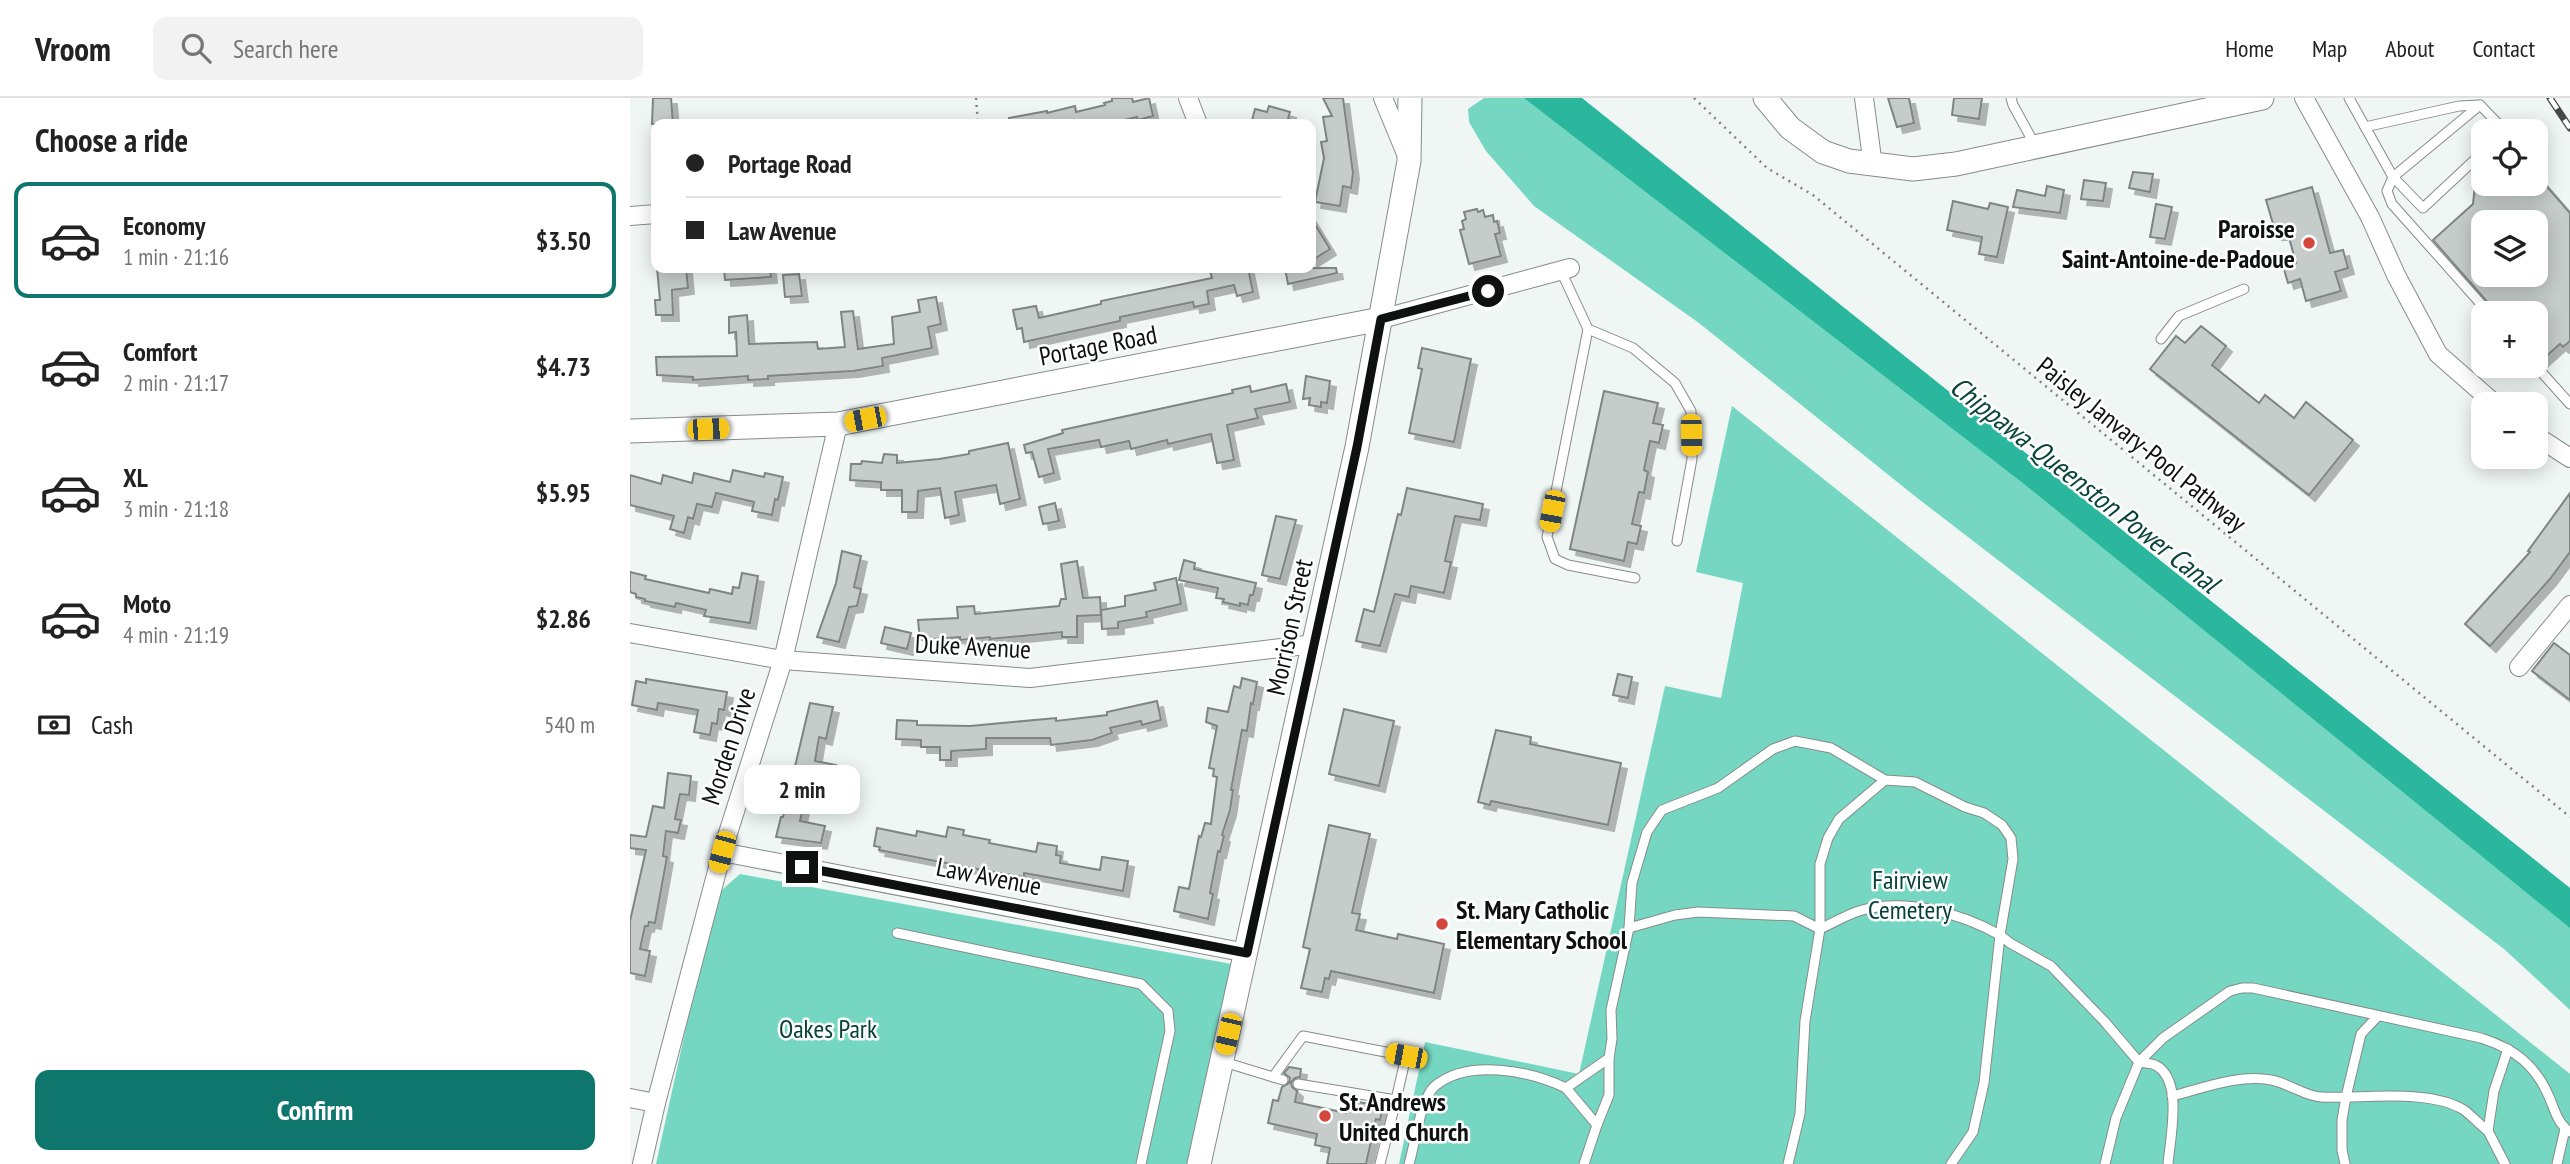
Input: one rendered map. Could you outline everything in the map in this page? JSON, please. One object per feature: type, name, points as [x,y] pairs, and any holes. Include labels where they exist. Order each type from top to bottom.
[{"type":"street","points":[[1188,98],[1196,119]]},
{"type":"street","points":[[1383,98],[1409,161]]},
{"type":"street","name":"Morrison Street","points":[[1199,1164],[1357,447],[1409,161],[1410,98]]},
{"type":"street","points":[[1765,98],[1790,128],[1824,152],[1873,166],[1913,169],[1956,164],[2262,98]]},
{"type":"street","points":[[1864,98],[1873,166]]},
{"type":"street","points":[[2304,98],[2370,217],[2396,275],[2438,354],[2481,392]]},
{"type":"street","points":[[630,216],[651,214]]},
{"type":"street","name":"Portage Road","points":[[630,431],[838,424],[1381,319],[1566,270]]},
{"type":"street","name":"Morden Drive","points":[[642,1164],[722,852],[783,660],[838,424]]},
{"type":"street","points":[[2548,444],[2570,458]]},
{"type":"street","points":[[2519,667],[2564,624],[2570,605]]},
{"type":"street","name":"Duke Avenue","points":[[630,633],[783,660],[1030,678],[1314,644]]},
{"type":"street","name":"Law Avenue","points":[[722,852],[1247,953]]},
{"type":"street","points":[[630,1098],[656,1103]]},
{"type":"lane","points":[[2011,98],[2012,105],[2035,145]]},
{"type":"lane","points":[[2349,98],[2393,177],[2423,208],[2471,163]]},
{"type":"lane","points":[[2365,127],[2459,106],[2480,105],[2493,119]]},
{"type":"lane","points":[[2478,301],[2392,204],[2387,191],[2393,177],[2480,105]]},
{"type":"lane","points":[[1566,270],[1588,329],[1547,537],[1555,559],[1568,565],[1635,578]]},
{"type":"lane","points":[[2161,339],[2179,316],[2244,289]]},
{"type":"lane","points":[[1588,329],[1633,348],[1675,383],[1691,411],[1692,459],[1677,541]]},
{"type":"lane","points":[[2547,378],[2570,404]]},
{"type":"lane","points":[[1584,1164],[1609,1095],[1611,1010],[1629,928],[1632,883],[1647,832],[1662,810],[1718,788],[1773,750],[1794,741],[1831,748],[1885,780],[1915,782],[1965,807],[1984,813],[2001,825],[2011,838],[2013,859],[2000,935],[1984,1083],[1973,1132],[1951,1164]]},
{"type":"lane","points":[[1788,1164],[1800,1114],[1805,1021],[1820,929],[1820,864],[1828,838],[1839,819],[1885,780]]},
{"type":"lane","points":[[1820,929],[1860,911],[1895,906],[1953,914],[1977,922],[2051,966],[2104,1021],[2138,1062],[2156,1066],[2168,1078],[2174,1106],[2168,1164]]},
{"type":"lane","points":[[1629,928],[1675,915],[1698,912],[1794,916],[1820,929]]},
{"type":"lane","points":[[897,933],[1142,984],[1168,1011],[1170,1031],[1141,1164]]},
{"type":"lane","points":[[2105,1164],[2116,1118],[2138,1062],[2163,1038],[2230,991],[2242,988],[2481,1038],[2508,1049],[2529,1063],[2540,1076],[2557,1118],[2568,1130],[2557,1164]]},
{"type":"lane","points":[[2345,1164],[2342,1120],[2346,1097],[2361,1034],[2378,1016]]},
{"type":"lane","points":[[1273,1077],[1303,1036],[1406,1056],[1380,1164]]},
{"type":"lane","points":[[2488,1131],[2494,1091],[2508,1049]]},
{"type":"lane","points":[[1566,1088],[1609,1058]]},
{"type":"lane","points":[[1222,1062],[1283,1080]]},
{"type":"lane","points":[[1409,1164],[1420,1116],[1433,1087],[1462,1073],[1490,1069],[1530,1074],[1566,1088],[1597,1125]]},
{"type":"lane","points":[[2172,1096],[2246,1078],[2294,1086],[2317,1097],[2406,1096],[2435,1101],[2462,1109],[2488,1131],[2505,1164]]},
{"type":"lane","points":[[1298,1084],[1396,1100]]},
{"type":"path","points":[[976,98],[978,119]]},
{"type":"path","name":"Paisley Janvary-Pool Pathway","points":[[1694,98],[1767,168],[1813,195],[2570,817]]},
{"type":"green space","points":[[1484,98],[1549,98],[2570,918],[2570,1010],[2504,949],[1916,497],[1699,323],[1534,206],[1486,151],[1469,122],[1468,109]]},
{"type":"green space","name":"Fairview Cemetery","points":[[1732,406],[2570,1074],[2570,1164],[1399,1164],[1425,1042],[1579,1074],[1665,686],[1721,698],[1743,583],[1696,572]]},
{"type":"green space","name":"Oakes Park","points":[[740,874],[1237,965],[1188,1164],[656,1164],[715,896]]},
{"type":"shaded area","name":"Chippawa-Queenston Power Canal","points":[[1524,98],[1582,98],[2570,888],[2570,928],[2028,487]]},
{"type":"building","points":[[653,98],[671,98],[673,119],[652,119]]},
{"type":"building","points":[[1112,98],[1132,98],[1133,102],[1149,98],[1153,116],[1142,119],[1009,119],[1075,106],[1076,112],[1112,101]]},
{"type":"building","points":[[1323,98],[1343,98],[1353,173],[1351,188],[1343,186],[1340,206],[1316,202],[1324,158],[1321,142],[1327,141],[1323,117],[1332,116]]},
{"type":"building","points":[[1888,98],[1909,98],[1914,123],[1897,127]]},
{"type":"building","points":[[1954,98],[1982,98],[1979,119],[1952,115]]},
{"type":"building","points":[[1269,106],[1290,112],[1288,119],[1252,119],[1255,109],[1267,112]]},
{"type":"building","points":[[2133,172],[2153,174],[2150,192],[2129,188]]},
{"type":"building","points":[[2084,180],[2106,183],[2103,201],[2081,199]]},
{"type":"building","points":[[2047,186],[2064,190],[2060,213],[2013,207],[2017,190],[2045,196]]},
{"type":"building","name":"Paroisse Saint-Antoine-de-Padoue","points":[[2312,187],[2330,253],[2343,250],[2348,268],[2335,272],[2341,291],[2306,301],[2300,279],[2288,283],[2283,266],[2296,263],[2288,234],[2276,234],[2266,200]]},
{"type":"building","points":[[2548,188],[2570,213],[2570,341],[2563,347],[2560,344],[2548,355],[2548,301],[2486,301],[2474,287],[2548,287],[2548,210],[2471,210],[2471,283],[2433,240],[2473,204],[2474,196],[2548,196]]},
{"type":"building","points":[[1953,201],[1988,209],[1990,203],[2008,207],[1997,257],[1979,254],[1982,237],[1947,230]]},
{"type":"building","points":[[2156,204],[2172,207],[2165,239],[2150,237]]},
{"type":"building","points":[[1477,209],[1478,212],[1483,210],[1485,217],[1493,215],[1494,222],[1497,221],[1500,233],[1495,234],[1501,256],[1469,264],[1460,230],[1464,229],[1464,212]]},
{"type":"building","points":[[1316,226],[1330,249],[1316,258]]},
{"type":"building","points":[[1316,268],[1336,268],[1337,273],[1288,284],[1286,273],[1316,273]]},
{"type":"building","points":[[657,273],[686,273],[688,288],[672,290],[673,315],[656,315],[655,300],[660,300]]},
{"type":"building","points":[[724,273],[771,273],[771,277],[725,280]]},
{"type":"building","points":[[1210,273],[1249,273],[1253,292],[1237,296],[1234,285],[1207,291],[1209,304],[1194,307],[1193,302],[1120,317],[1120,321],[1024,342],[1022,328],[1017,329],[1013,310],[1036,306],[1039,318],[1101,304],[1101,301],[1212,278]]},
{"type":"building","points":[[799,274],[802,296],[785,297],[783,275]]},
{"type":"building","points":[[936,297],[941,324],[928,327],[932,348],[882,358],[883,366],[748,380],[748,376],[693,380],[693,377],[657,375],[656,357],[737,356],[736,332],[729,333],[729,317],[747,315],[749,344],[817,342],[818,349],[845,347],[841,312],[853,311],[858,349],[894,344],[892,317],[920,312],[918,300]]},
{"type":"building","points":[[2201,326],[2226,346],[2212,365],[2259,403],[2265,395],[2294,418],[2306,402],[2353,440],[2309,495],[2150,369],[2176,336],[2185,343]]},
{"type":"building","points":[[1422,348],[1471,359],[1454,442],[1409,433],[1422,369],[1418,368]]},
{"type":"building","points":[[1306,376],[1330,381],[1327,403],[1321,402],[1321,407],[1309,405],[1310,398],[1303,399]]},
{"type":"building","points":[[1286,384],[1290,402],[1255,409],[1258,418],[1227,425],[1234,460],[1217,463],[1211,434],[1168,444],[1167,440],[1131,449],[1129,441],[1101,447],[1099,440],[1048,449],[1054,473],[1039,477],[1032,452],[1026,453],[1024,445],[1063,433],[1062,430],[1233,393],[1232,390],[1250,386],[1251,392]]},
{"type":"building","points":[[1604,391],[1658,403],[1653,423],[1663,425],[1659,443],[1650,441],[1644,470],[1648,472],[1644,493],[1639,492],[1632,524],[1641,526],[1637,544],[1628,542],[1624,561],[1570,549]]},
{"type":"building","points":[[1008,443],[1020,499],[1000,504],[996,485],[955,492],[959,515],[945,518],[940,488],[918,491],[917,512],[902,512],[902,490],[881,490],[881,482],[850,480],[851,464],[861,464],[862,461],[882,463],[884,454],[897,455],[897,463],[969,454],[969,451]]},
{"type":"building","points":[[733,470],[764,477],[765,473],[783,477],[772,515],[752,511],[754,502],[716,493],[712,507],[697,504],[693,519],[688,517],[684,533],[670,529],[674,516],[630,505],[630,475],[661,484],[663,475],[692,483],[694,473],[730,482]]},
{"type":"building","points":[[1407,488],[1483,504],[1480,520],[1455,516],[1445,561],[1451,562],[1444,593],[1411,586],[1409,597],[1395,594],[1380,646],[1356,641],[1364,609],[1374,612]]},
{"type":"building","points":[[2570,493],[2570,552],[2550,579],[2490,646],[2465,624],[2530,552],[2528,551]]},
{"type":"building","points":[[1055,503],[1059,521],[1043,524],[1039,507]]},
{"type":"building","points":[[1276,516],[1296,520],[1280,579],[1262,575]]},
{"type":"building","points":[[842,551],[861,556],[854,587],[861,589],[857,606],[849,607],[839,642],[817,637],[836,583]]},
{"type":"building","points":[[1184,560],[1195,563],[1194,569],[1256,583],[1248,605],[1223,602],[1224,599],[1216,598],[1218,588],[1179,580]]},
{"type":"building","points":[[1077,561],[1083,598],[1100,597],[1101,615],[1077,616],[1077,637],[1062,637],[1062,632],[990,639],[960,640],[960,637],[920,640],[918,620],[958,618],[957,607],[974,606],[975,614],[1059,606],[1061,599],[1066,599],[1061,564]]},
{"type":"building","points":[[630,572],[646,576],[645,579],[709,593],[710,589],[732,594],[733,587],[739,588],[742,573],[758,576],[750,623],[704,616],[706,610],[676,603],[675,607],[645,601],[630,592]]},
{"type":"building","points":[[1176,578],[1181,604],[1146,612],[1147,617],[1118,622],[1118,628],[1102,629],[1101,610],[1125,606],[1125,596],[1156,590],[1154,583]]},
{"type":"building","points":[[885,627],[911,633],[907,649],[881,643]]},
{"type":"building","points":[[2554,643],[2570,655],[2570,700],[2532,671]]},
{"type":"building","points":[[1618,674],[1632,677],[1628,698],[1613,695]]},
{"type":"building","points":[[1242,678],[1257,682],[1247,731],[1242,730],[1230,810],[1210,893],[1213,894],[1208,919],[1174,911],[1179,887],[1189,889],[1199,836],[1201,837],[1205,823],[1211,824],[1217,777],[1213,776],[1214,769],[1209,768],[1217,726],[1206,722],[1208,708],[1228,712],[1234,686],[1240,688]]},
{"type":"building","points":[[646,679],[727,692],[724,710],[719,709],[717,724],[712,723],[710,735],[694,732],[698,710],[658,703],[657,710],[632,705],[636,681],[646,683]]},
{"type":"building","points":[[1157,701],[1161,720],[1142,725],[1141,721],[1110,728],[1112,733],[1092,740],[1051,745],[1050,738],[986,738],[986,749],[951,751],[951,760],[940,760],[940,747],[921,747],[921,740],[896,739],[897,720],[917,721],[917,725],[970,726],[1056,718],[1056,721],[1107,715],[1107,712]]},
{"type":"building","points":[[810,703],[833,707],[826,739],[819,737],[815,761],[836,765],[831,791],[808,786],[800,821],[825,826],[821,843],[776,837]]},
{"type":"building","points":[[1344,709],[1394,721],[1379,786],[1329,774]]},
{"type":"building","points":[[1496,730],[1531,737],[1530,744],[1621,763],[1608,825],[1491,801],[1490,805],[1478,802]]},
{"type":"building","points":[[668,773],[691,776],[689,795],[680,794],[675,819],[681,820],[678,833],[666,831],[663,856],[667,857],[655,923],[649,922],[648,926],[645,926],[640,949],[650,951],[645,976],[630,973],[630,921],[646,850],[630,848],[630,835],[646,837],[653,806],[664,808]]},
{"type":"building","points":[[1329,825],[1370,834],[1352,913],[1360,914],[1356,930],[1397,939],[1398,934],[1444,944],[1434,993],[1331,971],[1329,979],[1325,978],[1322,992],[1301,988],[1310,949],[1303,947]]},
{"type":"building","points":[[948,827],[964,830],[963,835],[990,840],[989,843],[1036,852],[1038,843],[1057,846],[1056,855],[1061,856],[1060,863],[1100,870],[1102,857],[1128,861],[1123,891],[1024,873],[1024,877],[966,867],[879,850],[880,847],[874,846],[877,828],[916,836],[917,831],[946,837]]},
{"type":"building","name":"St. Andrews United Church","points":[[1289,1067],[1301,1069],[1300,1077],[1291,1082],[1297,1091],[1295,1102],[1346,1113],[1349,1100],[1383,1107],[1380,1120],[1376,1119],[1366,1164],[1327,1164],[1330,1148],[1315,1145],[1317,1134],[1268,1123],[1273,1100],[1278,1101],[1282,1087],[1289,1083],[1290,1078],[1284,1073]]},
{"type":"railway","points":[[2550,98],[2570,128]]},
{"type":"place","name":"Paroisse Saint-Antoine-de-Padoue","points":[[2309,243]]},
{"type":"place","name":"St. Mary Catholic Elementary School","points":[[1442,924]]},
{"type":"place","name":"St. Andrews United Church","points":[[1325,1116]]},
{"type":"route","points":[[802,867],[1247,953],[1357,447],[1381,319],[1488,291]]}]
